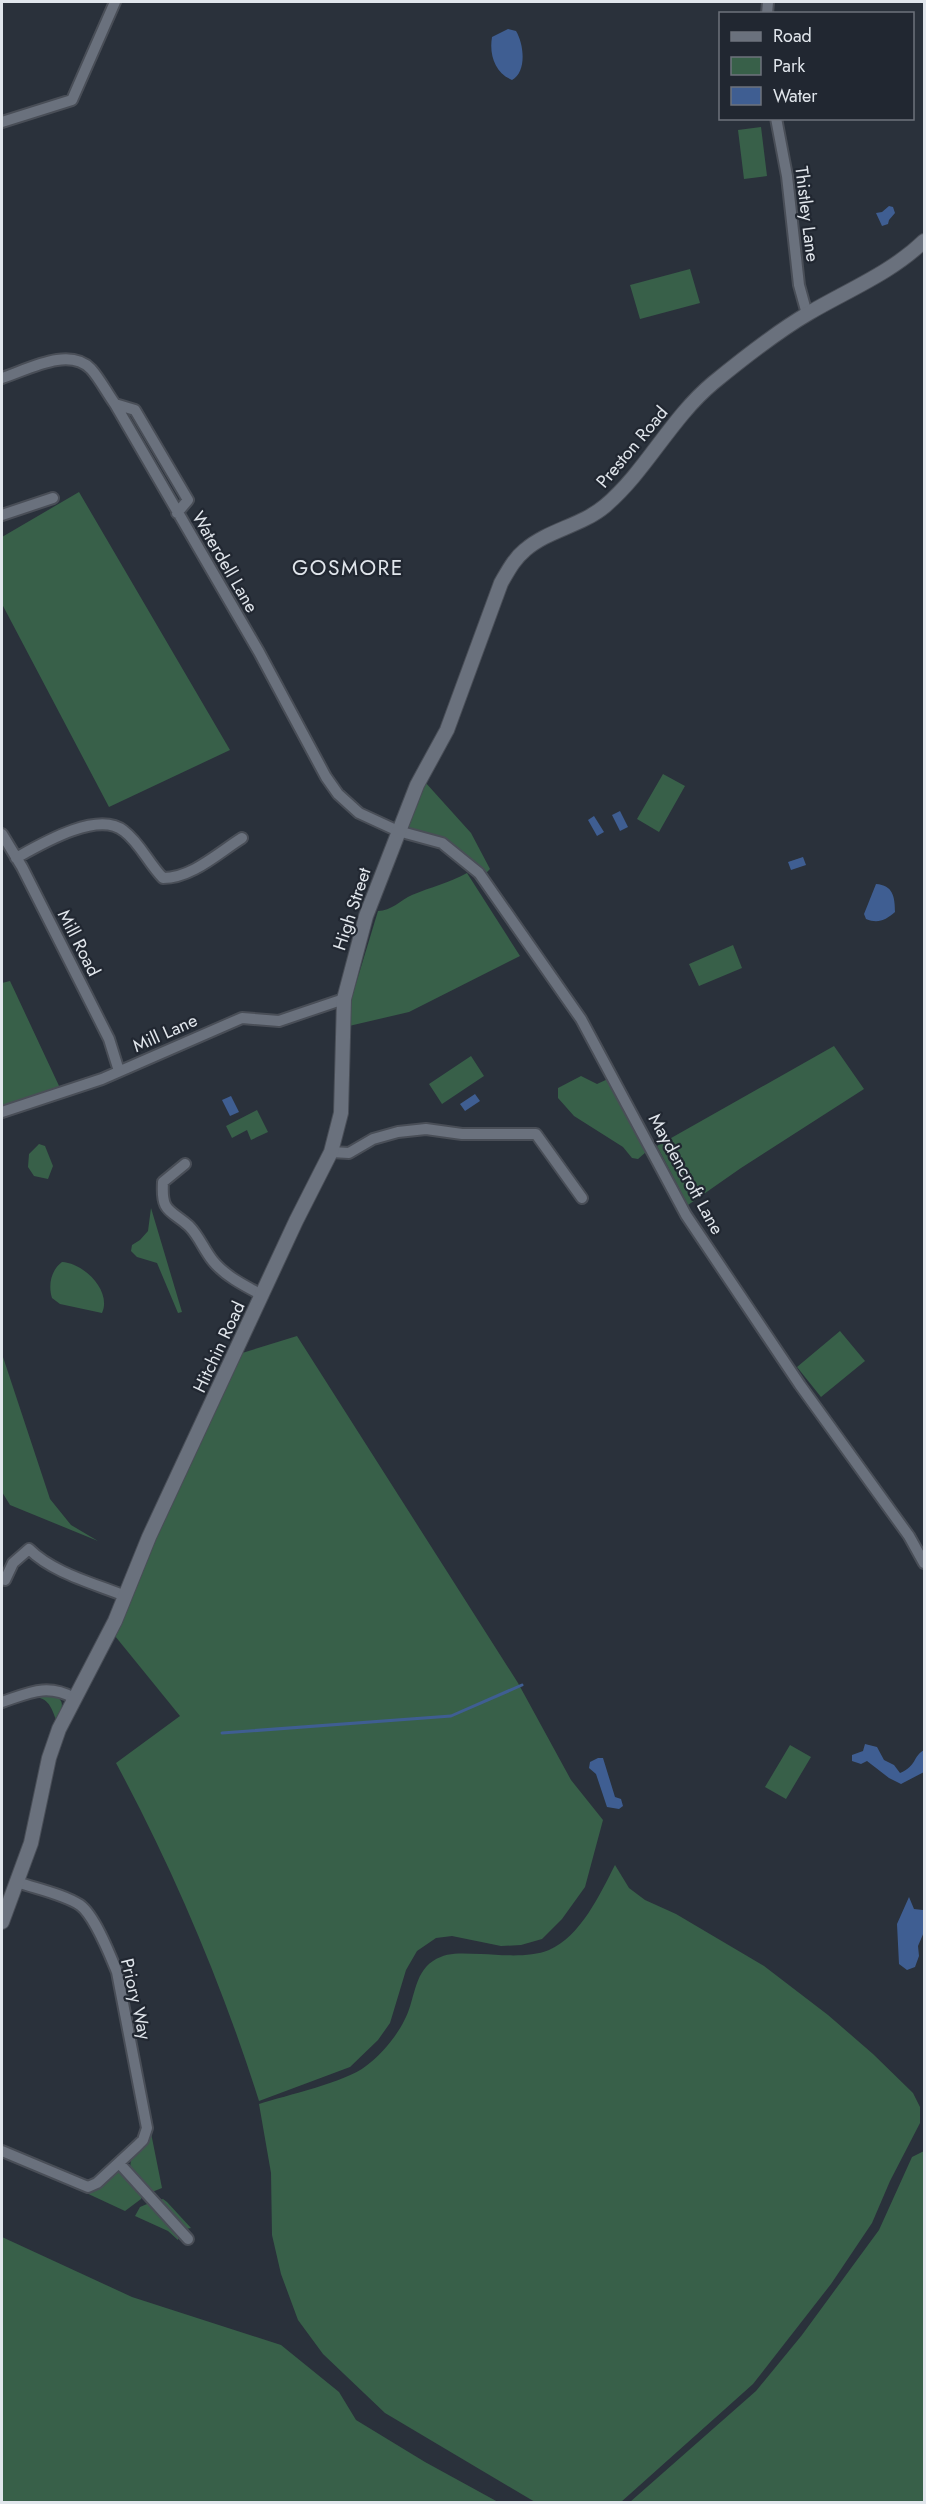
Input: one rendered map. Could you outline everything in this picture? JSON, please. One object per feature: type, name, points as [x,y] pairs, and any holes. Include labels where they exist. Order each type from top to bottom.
[{"type":"street","points":[[2,122],[72,100],[115,2]]},
{"type":"street","name":"Thistley Lane","points":[[776,120],[787,176],[799,285],[807,314]]},
{"type":"street","name":"Preston Road","points":[[398,831],[417,785],[447,730],[492,603],[512,563],[526,549],[574,526],[605,506],[648,460],[695,399],[807,314],[883,273],[924,241]]},
{"type":"street","name":"Waterdell Lane","points":[[2,378],[63,358],[76,359],[90,368],[115,404],[135,410],[188,500],[177,513],[259,652],[326,777],[338,794],[359,813],[398,831]]},
{"type":"street","points":[[2,515],[53,498]]},
{"type":"street","points":[[16,858],[41,844],[94,824],[109,824],[124,831],[151,866],[163,878],[170,878],[184,876],[242,838]]},
{"type":"street","name":"High Street","points":[[344,999],[370,906],[398,831]]},
{"type":"street","name":"Maydencroft Lane","points":[[398,831],[442,843],[479,873],[581,1018],[686,1215],[800,1386],[909,1536],[924,1563]]},
{"type":"street","name":"Mill Road","points":[[2,834],[109,1039],[119,1071]]},
{"type":"street","name":"Mill Lane","points":[[2,1112],[119,1071],[242,1018],[279,1021],[344,999]]},
{"type":"street","name":"Hitchin Road","points":[[2,1922],[37,1822],[54,1742],[74,1698],[115,1621],[149,1537],[296,1221],[331,1152],[341,1113],[344,999]]},
{"type":"street","points":[[331,1152],[349,1153],[373,1139],[398,1132],[426,1129],[462,1134],[536,1134],[582,1198]]},
{"type":"street","points":[[185,1164],[163,1182],[162,1196],[166,1209],[189,1226],[213,1262],[232,1278],[262,1295]]},
{"type":"street","points":[[5,1580],[13,1563],[28,1549],[44,1562],[125,1596]]},
{"type":"street","points":[[2,1702],[51,1689],[59,1690],[74,1698]]},
{"type":"street","name":"Priory Way","points":[[2,2151],[88,2187],[97,2183],[143,2140],[147,2128],[117,1972],[108,1951],[83,1908],[69,1900],[17,1882]]},
{"type":"street","points":[[120,2163],[188,2239]]},
{"type":"green space","points":[[761,127],[767,176],[744,179],[738,130]]},
{"type":"green space","points":[[690,269],[700,303],[640,319],[630,285]]},
{"type":"green space","points":[[79,492],[230,750],[109,807],[2,604],[2,537]]},
{"type":"green space","points":[[663,774],[685,786],[659,832],[637,819]]},
{"type":"green space","points":[[425,782],[471,833],[490,869],[484,875],[455,848],[405,829]]},
{"type":"green space","points":[[467,873],[520,956],[409,1012],[349,1026],[351,1000],[378,911]]},
{"type":"green space","points":[[733,945],[742,968],[699,986],[689,964]]},
{"type":"green space","points":[[10,981],[60,1088],[2,1106],[2,983]]},
{"type":"green space","points":[[834,1046],[864,1089],[688,1205],[657,1146]]},
{"type":"green space","points":[[471,1056],[484,1076],[442,1104],[429,1084]]},
{"type":"green space","points":[[581,1076],[597,1084],[610,1078],[646,1152],[638,1159],[632,1158],[623,1147],[574,1116],[558,1098],[558,1088]]},
{"type":"green space","points":[[257,1110],[268,1132],[251,1140],[247,1130],[232,1138],[226,1126]]},
{"type":"green space","points":[[39,1144],[45,1146],[53,1166],[48,1179],[34,1176],[28,1167],[29,1154]]},
{"type":"green space","points":[[151,1208],[182,1312],[178,1313],[157,1263],[137,1257],[131,1251],[132,1245],[148,1231]]},
{"type":"green space","points":[[62,1262],[79,1267],[100,1287],[104,1305],[102,1313],[60,1304],[52,1298],[51,1278],[55,1269]]},
{"type":"green space","points":[[840,1331],[865,1361],[821,1397],[797,1367]]},
{"type":"green space","points":[[297,1336],[518,1683],[571,1780],[603,1820],[585,1887],[562,1919],[542,1939],[521,1945],[501,1946],[452,1936],[436,1938],[417,1951],[406,1970],[390,2023],[378,2040],[350,2067],[259,2101],[213,1971],[158,1845],[116,1763],[180,1716],[115,1636],[150,1542],[239,1354]]},
{"type":"green space","points":[[2,1354],[50,1499],[71,1525],[98,1541],[10,1505],[2,1492]]},
{"type":"green space","points":[[46,1692],[62,1702],[57,1722],[47,1703],[36,1697]]},
{"type":"green space","points":[[790,1745],[811,1757],[786,1799],[765,1787]]},
{"type":"green space","points":[[615,1865],[629,1888],[645,1900],[676,1914],[764,1966],[828,2015],[913,2093],[920,2107],[920,2123],[890,2181],[872,2223],[831,2284],[753,2384],[621,2502],[535,2502],[385,2413],[323,2354],[298,2320],[281,2274],[272,2235],[271,2173],[259,2104],[344,2078],[371,2062],[401,2027],[408,2014],[418,1981],[426,1967],[433,1961],[456,1954],[541,1953],[560,1944],[580,1925]]},
{"type":"green space","points":[[151,2133],[162,2188],[152,2192],[135,2176],[130,2163]]},
{"type":"green space","points":[[924,2151],[924,2502],[630,2502],[756,2391],[802,2335],[879,2230],[912,2157]]},
{"type":"green space","points":[[120,2172],[142,2195],[141,2199],[125,2211],[82,2191],[113,2173]]},
{"type":"green space","points":[[163,2199],[191,2228],[186,2229],[158,2200]]},
{"type":"green space","points":[[151,2204],[179,2236],[178,2240],[168,2231],[135,2216],[140,2207]]},
{"type":"green space","points":[[2,2237],[132,2297],[281,2345],[339,2392],[356,2420],[425,2462],[498,2502],[2,2502]]},
{"type":"water","points":[[508,29],[516,31],[523,57],[520,71],[512,80],[497,68],[491,50],[492,37]]},
{"type":"water","points":[[889,206],[893,207],[895,213],[888,224],[882,226],[876,213],[882,212]]},
{"type":"water","points":[[620,811],[628,827],[620,831],[612,815]]},
{"type":"water","points":[[594,816],[604,832],[597,836],[588,820]]},
{"type":"water","points":[[803,857],[806,865],[791,870],[788,862]]},
{"type":"water","points":[[876,884],[886,887],[892,893],[895,912],[885,919],[874,921],[866,919],[864,914]]},
{"type":"water","points":[[475,1094],[480,1101],[465,1111],[460,1104]]},
{"type":"water","points":[[231,1096],[239,1112],[230,1116],[222,1100]]},
{"type":"water","points":[[865,1744],[877,1747],[884,1760],[894,1765],[900,1773],[909,1767],[924,1750],[924,1772],[901,1784],[867,1761],[861,1764],[852,1761],[852,1755],[863,1751]]},
{"type":"water","points":[[603,1758],[615,1797],[621,1799],[623,1806],[619,1809],[607,1807],[596,1774],[589,1768],[590,1762]]},
{"type":"water","points":[[909,1897],[914,1909],[923,1910],[924,1932],[918,1946],[919,1956],[915,1967],[907,1970],[899,1964],[897,1924]]},
{"type":"waterway","points":[[222,1733],[451,1716],[522,1685]]},
{"type":"district","name":"GOSMORE","points":[[348,568]]}]
